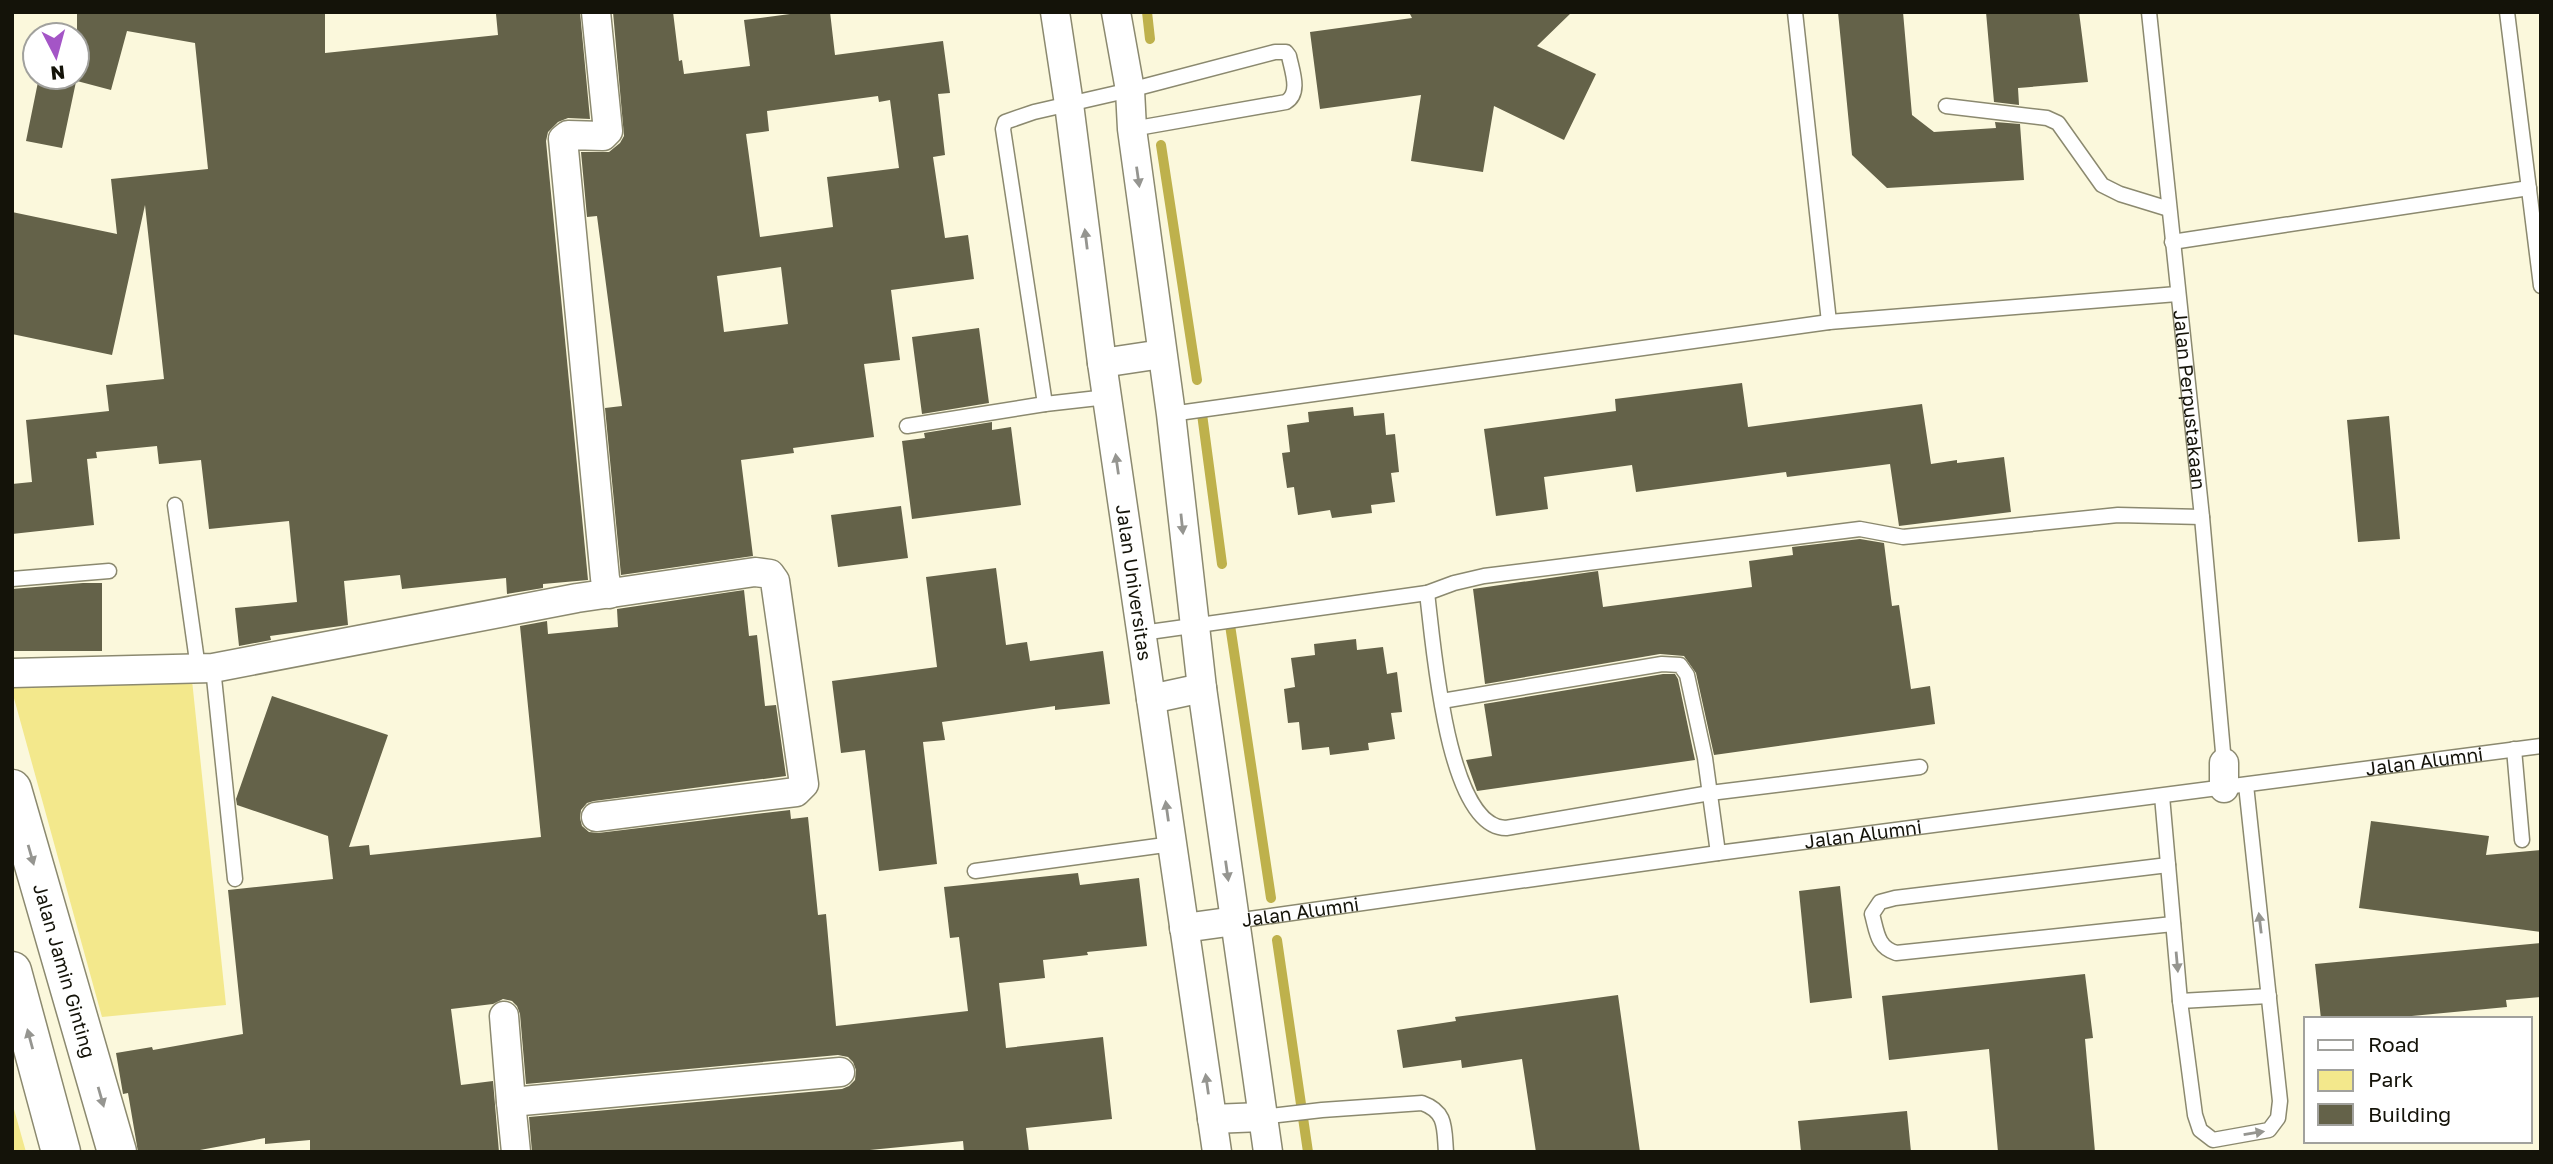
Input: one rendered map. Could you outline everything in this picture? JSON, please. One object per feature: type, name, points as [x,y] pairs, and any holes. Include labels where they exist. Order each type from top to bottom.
[{"type":"main road","name":"Jalan Jamin Ginting","points":[[12,789],[115,1144]]},
{"type":"main road","points":[[12,971],[61,1152],[115,1144]]},
{"type":"street","points":[[596,12],[608,131],[603,136],[568,135],[564,139],[605,578],[609,594]]},
{"type":"street","name":"Jalan Universitas","points":[[1055,12],[1102,363],[1217,1152]]},
{"type":"street","points":[[1116,12],[1130,90],[1132,129],[1171,414],[1193,624],[1268,1152]]},
{"type":"street","points":[[1102,363],[1162,354]]},
{"type":"street","points":[[12,673],[205,668],[609,594],[755,572],[773,577],[803,784],[796,792],[596,817]]},
{"type":"street","points":[[1151,699],[1202,688]]},
{"type":"street","name":"Jalan Alumni","points":[[1184,928],[1234,921]]},
{"type":"street","points":[[504,1016],[516,1152]]},
{"type":"street","points":[[512,1102],[840,1072]]},
{"type":"street","points":[[1212,1119],[1262,1116]]},
{"type":"lane","points":[[1796,12],[1829,322]]},
{"type":"lane","name":"Jalan Perpustakaan","points":[[2150,12],[2177,294],[2232,779],[2269,996],[2280,1101],[2278,1118],[2269,1130],[2213,1140],[2200,1130],[2195,1115],[2180,1001]]},
{"type":"lane","points":[[2507,12],[2541,286]]},
{"type":"lane","points":[[1045,404],[1003,129],[1005,122],[1275,52],[1286,52],[1289,56],[1295,91],[1291,100],[1132,129]]},
{"type":"lane","points":[[1946,106],[2048,118],[2058,123],[2102,185],[2120,194],[2169,209]]},
{"type":"lane","points":[[2172,242],[2529,188]]},
{"type":"lane","points":[[1171,414],[1829,322],[2177,294]]},
{"type":"lane","points":[[907,426],[1107,397]]},
{"type":"lane","points":[[175,505],[205,668],[235,878]]},
{"type":"lane","points":[[1142,633],[1427,593],[1484,576],[1860,529],[1903,537],[2118,515],[2202,517]]},
{"type":"lane","points":[[12,579],[108,571]]},
{"type":"lane","points":[[1427,593],[1454,764],[1468,800],[1493,827],[1506,828],[1710,793],[1920,767]]},
{"type":"lane","points":[[1442,701],[1662,664],[1680,665],[1687,675],[1705,758],[1718,853]]},
{"type":"lane","name":"Jalan Alumni","points":[[1234,921],[1718,853],[2162,796],[2232,779],[2541,746]]},
{"type":"lane","points":[[2514,749],[2522,840]]},
{"type":"lane","points":[[2162,796],[2180,1001],[2269,996]]},
{"type":"lane","points":[[975,871],[1172,844]]},
{"type":"lane","points":[[2168,865],[1895,898],[1880,902],[1872,914],[1881,943],[1885,949],[1896,953],[2174,924]]},
{"type":"lane","points":[[1262,1116],[1422,1104],[1435,1108],[1444,1121],[1446,1152]]},
{"type":"green space","points":[[192,680],[226,1005],[102,1017],[12,691],[12,681]]},
{"type":"green space","points":[[12,1102],[26,1152],[12,1152]]},
{"type":"building","points":[[77,12],[325,12],[325,53],[498,35],[496,14],[580,12],[590,119],[568,118],[558,122],[548,132],[546,141],[588,580],[543,584],[543,588],[507,594],[506,578],[402,589],[400,575],[344,581],[348,625],[270,636],[271,640],[239,646],[235,608],[297,602],[289,521],[209,529],[201,460],[159,464],[157,446],[96,452],[97,458],[87,459],[94,525],[12,534],[12,484],[32,482],[26,420],[109,411],[106,385],[164,379],[145,205],[112,355],[12,334],[12,212],[117,234],[111,179],[208,169],[195,43],[127,31],[111,90],[91,85],[91,21],[77,21]]},
{"type":"building","points":[[613,12],[673,12],[679,61],[682,60],[684,74],[750,66],[744,20],[805,12],[830,12],[835,55],[943,41],[950,93],[938,94],[945,155],[933,157],[945,238],[968,235],[974,279],[891,290],[900,360],[864,364],[874,437],[793,448],[794,453],[741,460],[753,556],[621,575],[605,408],[622,406],[597,216],[587,217],[581,152],[609,152],[624,136]],"holes":[[[878,96],[879,102],[890,100],[899,168],[827,177],[833,227],[760,237],[746,134],[769,131],[767,111]],[[781,267],[788,324],[724,332],[717,276]]]},
{"type":"building","points":[[1409,12],[1572,12],[1537,46],[1596,74],[1564,140],[1494,106],[1483,172],[1411,161],[1421,95],[1320,109],[1310,32],[1412,18]]},
{"type":"building","points":[[1838,12],[1903,12],[1912,115],[1934,132],[1996,128],[1995,122],[2020,124],[2024,180],[1887,188],[1852,155]]},
{"type":"building","points":[[1986,12],[2079,12],[2088,82],[2018,88],[2019,105],[1994,102]]},
{"type":"building","points":[[36,91],[74,91],[62,148],[26,141]]},
{"type":"building","points":[[979,328],[989,403],[922,414],[912,337]]},
{"type":"building","points":[[1742,383],[1748,427],[1922,404],[1931,464],[2004,457],[2011,512],[1899,526],[1890,464],[1787,477],[1786,472],[1636,492],[1632,465],[1544,477],[1548,509],[1496,516],[1484,429],[1616,411],[1615,399]]},
{"type":"building","points":[[1353,407],[1354,416],[1384,413],[1386,435],[1395,434],[1399,472],[1391,473],[1395,502],[1371,505],[1372,513],[1332,518],[1330,510],[1298,515],[1294,487],[1287,488],[1282,453],[1290,452],[1287,425],[1309,422],[1308,412]]},
{"type":"building","points":[[2389,416],[2400,539],[2358,542],[2347,420]]},
{"type":"building","points":[[992,422],[992,430],[1011,427],[1021,505],[912,519],[902,441],[925,438],[924,433]]},
{"type":"building","points":[[901,506],[908,558],[838,567],[831,515]]},
{"type":"building","points":[[1860,539],[1884,543],[1892,606],[1899,605],[1911,689],[1930,686],[1935,724],[1714,755],[1696,673],[1684,656],[1660,654],[1485,684],[1473,589],[1598,571],[1603,607],[1752,587],[1749,561],[1793,555],[1792,547]]},
{"type":"building","points":[[996,568],[1006,645],[1027,642],[1030,661],[1103,651],[1110,704],[1055,710],[1055,706],[942,722],[945,740],[923,742],[937,864],[879,871],[865,750],[841,753],[832,681],[937,667],[926,577]]},
{"type":"building","points":[[102,583],[102,651],[12,651],[12,589]]},
{"type":"building","points":[[744,590],[749,636],[757,635],[765,706],[776,705],[786,776],[594,801],[587,803],[581,810],[582,826],[589,832],[598,833],[790,810],[791,819],[808,817],[818,915],[826,914],[836,1026],[968,1011],[959,937],[950,938],[944,887],[1078,873],[1080,885],[1139,878],[1147,946],[1043,960],[1045,978],[999,983],[1006,1048],[1103,1037],[1112,1119],[1026,1128],[1029,1152],[964,1152],[963,1141],[849,1152],[532,1152],[529,1117],[842,1089],[855,1080],[856,1070],[848,1057],[838,1055],[526,1084],[520,1014],[512,1001],[503,999],[493,1004],[451,1009],[461,1085],[493,1081],[499,1152],[310,1152],[310,1140],[265,1144],[265,1138],[189,1152],[138,1152],[128,1093],[123,1094],[116,1053],[152,1047],[153,1050],[243,1034],[228,890],[333,879],[328,836],[237,805],[236,799],[272,696],[388,735],[349,847],[369,845],[370,855],[541,837],[520,626],[547,621],[548,634],[618,627],[617,609]]},
{"type":"building","points":[[1356,639],[1357,650],[1383,647],[1387,674],[1397,672],[1402,712],[1391,713],[1395,739],[1368,743],[1369,750],[1330,755],[1329,747],[1302,750],[1299,722],[1288,723],[1284,689],[1295,687],[1291,658],[1315,655],[1314,644]]},
{"type":"building","points":[[1675,674],[1678,679],[1695,760],[1477,791],[1466,760],[1492,756],[1484,704]]},
{"type":"building","points":[[2371,821],[2489,836],[2486,855],[2541,850],[2541,932],[2359,908]]},
{"type":"building","points":[[1840,886],[1852,998],[1810,1003],[1799,891]]},
{"type":"building","points":[[2541,943],[2541,997],[2506,1000],[2507,1007],[2401,1017],[2321,1017],[2315,964]]},
{"type":"building","points":[[2085,974],[2093,1038],[2085,1039],[2095,1152],[1998,1152],[1989,1049],[1889,1060],[1882,996]]},
{"type":"building","points":[[1618,995],[1640,1152],[1536,1152],[1522,1059],[1462,1068],[1461,1060],[1403,1068],[1397,1030],[1456,1021],[1455,1017]]},
{"type":"building","points":[[1907,1111],[1911,1152],[1801,1152],[1798,1121]]},
{"type":"waterway","points":[[1147,12],[1150,39]]},
{"type":"waterway","points":[[1161,145],[1197,380]]},
{"type":"waterway","points":[[1202,414],[1222,564]]},
{"type":"waterway","points":[[1230,625],[1271,898]]},
{"type":"waterway","points":[[1277,940],[1308,1152]]}]
